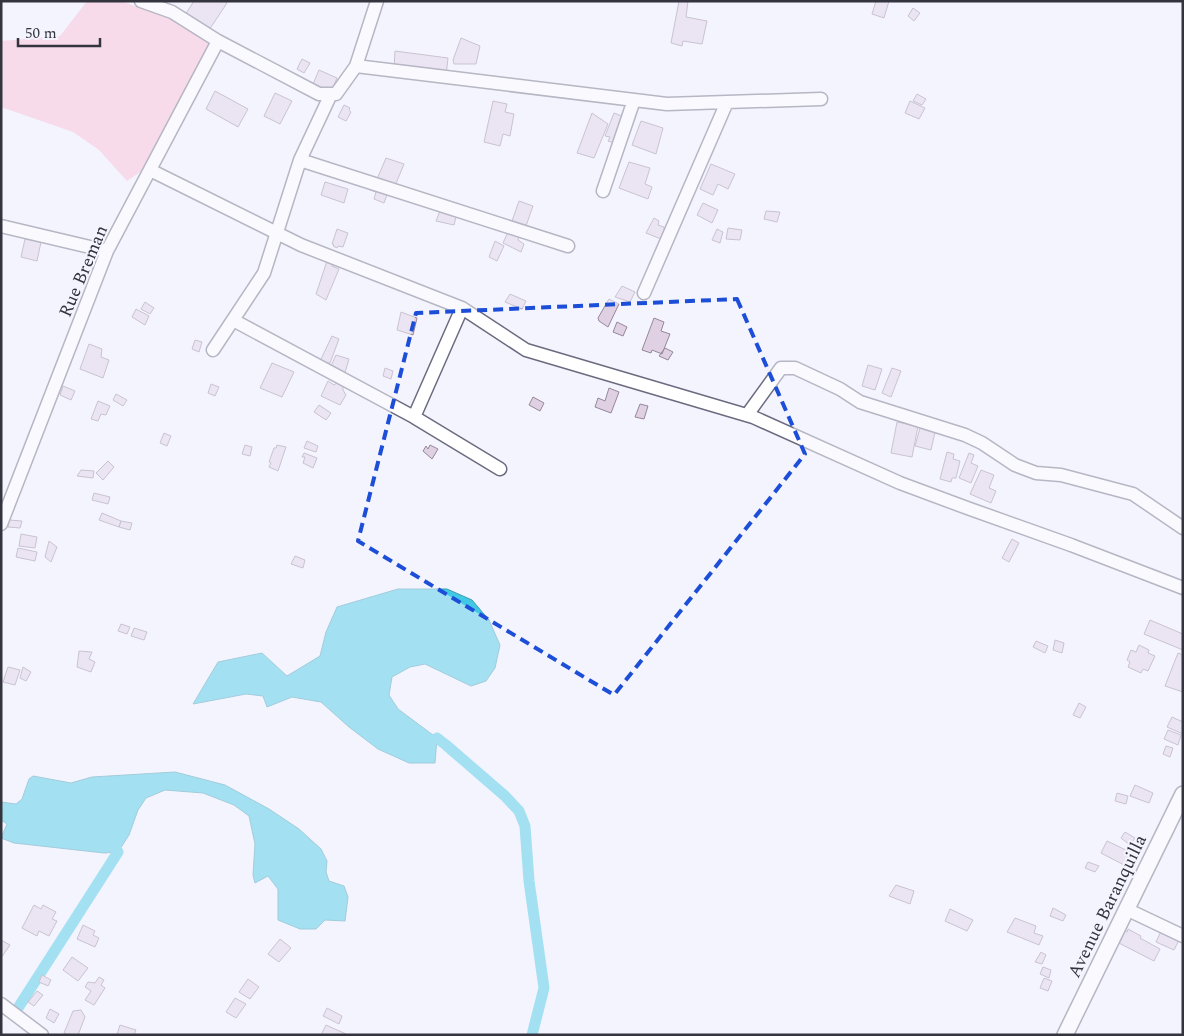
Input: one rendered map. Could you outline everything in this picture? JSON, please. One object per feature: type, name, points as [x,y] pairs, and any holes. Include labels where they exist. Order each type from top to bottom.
[{"type":"main road","name":"Avenue Baranquilla","points":[[1065,1035],[1183,794]]},
{"type":"street","points":[[141,1],[172,12],[218,41],[319,94],[336,94],[356,66],[377,1]]},
{"type":"street","name":"Rue Breman","points":[[1,524],[107,251],[218,41]]},
{"type":"street","points":[[356,66],[667,104],[821,99]]},
{"type":"street","points":[[214,350],[264,273],[300,160],[332,94]]},
{"type":"street","points":[[603,191],[634,100]]},
{"type":"street","points":[[644,293],[727,102]]},
{"type":"street","points":[[300,160],[568,246]]},
{"type":"street","points":[[150,170],[301,245],[462,308],[526,350],[747,415],[900,483],[1183,588]]},
{"type":"street","points":[[1,226],[107,251]]},
{"type":"street","points":[[414,417],[462,308]]},
{"type":"street","points":[[233,320],[414,417],[500,469]]},
{"type":"street","points":[[747,415],[780,368],[796,368],[840,389],[860,402],[965,435],[982,443],[1015,465],[1036,473],[1061,475],[1134,494],[1183,528]]},
{"type":"street","points":[[1126,909],[1183,936]]},
{"type":"street","points":[[1,1004],[42,1035]]},
{"type":"highlighted area","points":[[737,299],[805,454],[614,695],[358,541],[416,313]]},
{"type":"shaded area","points":[[87,1],[121,1],[173,20],[209,42],[203,64],[146,168],[127,181],[99,150],[73,132],[1,107],[1,41],[60,36]]},
{"type":"water","points":[[398,589],[447,589],[472,600],[489,620],[500,645],[495,668],[486,681],[471,686],[425,664],[410,667],[392,677],[389,695],[398,709],[437,738],[435,763],[409,763],[378,749],[321,702],[292,697],[267,707],[263,696],[246,694],[193,704],[218,662],[262,653],[287,676],[320,656],[326,632],[337,607]]},
{"type":"water","points":[[175,772],[225,785],[269,809],[299,829],[321,849],[327,861],[326,872],[329,881],[344,886],[348,897],[345,921],[325,920],[316,929],[300,929],[278,920],[278,889],[268,876],[255,883],[253,875],[255,844],[249,816],[234,805],[203,793],[165,790],[146,798],[138,810],[129,835],[118,852],[104,853],[14,843],[1,838],[7,824],[1,820],[1,802],[16,804],[22,799],[29,779],[33,776],[71,783],[92,777]]},
{"type":"building","points":[[194,1],[224,1],[227,3],[209,30],[185,15]]},
{"type":"building","points":[[679,1],[688,1],[686,17],[707,21],[702,44],[683,41],[682,46],[671,43]]},
{"type":"building","points":[[876,1],[889,1],[884,18],[872,14]]},
{"type":"building","points":[[913,8],[920,13],[914,21],[908,16]]},
{"type":"building","points":[[461,38],[480,46],[476,64],[454,64],[453,60]]},
{"type":"building","points":[[395,51],[448,58],[446,76],[394,69]]},
{"type":"building","points":[[302,59],[310,63],[304,73],[297,69]]},
{"type":"building","points":[[319,70],[337,78],[331,92],[313,84]]},
{"type":"building","points":[[215,91],[248,109],[238,127],[206,109]]},
{"type":"building","points":[[275,93],[292,101],[280,124],[264,116]]},
{"type":"building","points":[[917,94],[926,99],[922,105],[913,101]]},
{"type":"building","points":[[493,101],[507,104],[505,112],[514,114],[510,136],[503,134],[500,146],[484,142]]},
{"type":"building","points":[[910,101],[925,108],[919,119],[905,113]]},
{"type":"building","points":[[344,105],[350,108],[351,112],[346,121],[338,117]]},
{"type":"building","points":[[592,113],[608,124],[594,158],[577,153]]},
{"type":"building","points":[[614,113],[627,118],[614,143],[608,141],[610,137],[605,136]]},
{"type":"building","points":[[641,121],[663,128],[656,154],[632,145]]},
{"type":"building","points":[[386,158],[404,164],[395,186],[377,179]]},
{"type":"building","points":[[629,162],[650,168],[645,184],[652,187],[648,199],[619,188]]},
{"type":"building","points":[[711,164],[735,174],[728,189],[718,184],[713,195],[700,189]]},
{"type":"building","points":[[325,182],[348,189],[344,203],[321,195]]},
{"type":"building","points":[[373,184],[382,188],[381,193],[387,195],[384,203],[374,199],[376,192],[370,190]]},
{"type":"building","points":[[519,201],[533,206],[526,226],[512,221]]},
{"type":"building","points":[[703,203],[718,210],[712,223],[697,215]]},
{"type":"building","points":[[441,208],[457,213],[454,225],[436,221]]},
{"type":"building","points":[[766,211],[780,212],[777,222],[764,219]]},
{"type":"building","points":[[654,218],[659,221],[658,225],[664,227],[670,233],[666,241],[646,233]]},
{"type":"building","points":[[728,228],[742,230],[740,240],[726,239]]},
{"type":"building","points":[[337,229],[348,233],[343,247],[338,246],[337,248],[332,244]]},
{"type":"building","points":[[717,229],[723,232],[720,243],[712,240]]},
{"type":"building","points":[[509,230],[519,236],[518,240],[524,244],[521,252],[503,243]]},
{"type":"building","points":[[25,239],[41,242],[37,261],[21,257]]},
{"type":"building","points":[[495,241],[504,246],[497,261],[489,257]]},
{"type":"building","points":[[327,261],[339,269],[326,300],[316,294]]},
{"type":"building","points":[[622,286],[635,292],[630,302],[615,297]]},
{"type":"building","points":[[510,294],[526,301],[522,309],[505,302]]},
{"type":"building","points":[[609,299],[619,304],[608,327],[599,321],[598,318]]},
{"type":"building","points":[[145,302],[154,308],[150,314],[141,309]]},
{"type":"building","points":[[136,309],[149,316],[145,325],[132,317]]},
{"type":"building","points":[[401,312],[417,318],[413,335],[397,330]]},
{"type":"building","points":[[654,318],[664,322],[661,331],[670,334],[662,354],[652,350],[651,353],[642,350]]},
{"type":"building","points":[[617,322],[627,327],[623,336],[613,332]]},
{"type":"building","points":[[332,336],[339,339],[330,363],[326,363],[321,359]]},
{"type":"building","points":[[195,340],[202,342],[199,352],[192,349]]},
{"type":"building","points":[[89,344],[102,349],[101,357],[109,360],[103,378],[80,369]]},
{"type":"building","points":[[665,348],[673,352],[668,360],[659,356]]},
{"type":"building","points":[[336,355],[349,359],[344,376],[331,366]]},
{"type":"building","points":[[272,363],[294,372],[282,397],[260,388]]},
{"type":"building","points":[[868,365],[882,369],[875,390],[862,386]]},
{"type":"building","points":[[385,368],[393,371],[391,379],[383,376]]},
{"type":"building","points":[[892,368],[901,371],[891,397],[882,393]]},
{"type":"building","points":[[328,381],[334,385],[338,382],[343,385],[346,395],[340,405],[321,396]]},
{"type":"building","points":[[211,384],[219,387],[215,396],[208,393]]},
{"type":"building","points":[[63,386],[75,391],[71,400],[60,395]]},
{"type":"building","points":[[609,388],[619,392],[611,413],[595,407],[598,398],[605,401]]},
{"type":"building","points":[[116,394],[127,400],[123,406],[113,400]]},
{"type":"building","points":[[533,397],[544,403],[540,411],[529,405]]},
{"type":"building","points":[[98,401],[110,406],[106,415],[101,414],[98,421],[91,419]]},
{"type":"building","points":[[640,404],[648,406],[644,419],[635,417]]},
{"type":"building","points":[[319,405],[331,413],[326,420],[314,412]]},
{"type":"building","points":[[897,422],[918,426],[912,457],[891,453]]},
{"type":"building","points":[[920,428],[935,432],[931,450],[915,446]]},
{"type":"building","points":[[164,433],[171,436],[167,446],[160,443]]},
{"type":"building","points":[[307,441],[318,446],[316,452],[304,448]]},
{"type":"building","points":[[245,445],[252,447],[250,456],[242,454]]},
{"type":"building","points":[[277,445],[286,447],[278,471],[269,467],[274,448]]},
{"type":"building","points":[[430,445],[438,449],[432,459],[423,451],[426,446],[428,449]]},
{"type":"building","points":[[947,452],[954,454],[953,459],[960,461],[956,478],[952,478],[951,482],[940,479]]},
{"type":"building","points":[[304,453],[317,458],[313,468],[303,463],[305,457],[302,457]]},
{"type":"building","points":[[969,453],[974,455],[971,463],[978,466],[971,483],[959,478]]},
{"type":"building","points":[[108,461],[114,467],[103,480],[96,473]]},
{"type":"building","points":[[81,470],[94,471],[93,478],[77,476]]},
{"type":"building","points":[[981,470],[994,475],[989,488],[996,491],[991,503],[970,494]]},
{"type":"building","points":[[94,493],[110,497],[108,504],[92,500]]},
{"type":"building","points":[[102,513],[121,521],[119,527],[99,520]]},
{"type":"building","points":[[9,520],[22,521],[20,528],[8,527]]},
{"type":"building","points":[[121,521],[132,523],[130,530],[119,527]]},
{"type":"building","points":[[21,534],[37,537],[35,548],[19,546]]},
{"type":"building","points":[[1012,539],[1019,543],[1009,562],[1002,558]]},
{"type":"building","points":[[49,541],[57,547],[51,562],[45,557]]},
{"type":"building","points":[[18,548],[37,552],[35,561],[16,557]]},
{"type":"building","points":[[295,556],[305,560],[303,568],[291,564]]},
{"type":"building","points":[[1150,620],[1183,634],[1183,650],[1144,634]]},
{"type":"building","points":[[121,624],[130,627],[127,634],[118,631]]},
{"type":"building","points":[[134,628],[147,632],[144,640],[131,636]]},
{"type":"building","points":[[1055,640],[1064,643],[1062,653],[1053,650]]},
{"type":"building","points":[[1036,641],[1048,646],[1045,653],[1033,647]]},
{"type":"building","points":[[1139,645],[1149,650],[1148,653],[1155,656],[1148,671],[1143,669],[1141,673],[1128,667],[1130,662],[1127,660],[1131,650],[1136,652]]},
{"type":"building","points":[[79,651],[92,652],[89,659],[95,662],[91,672],[77,667]]},
{"type":"building","points":[[1178,653],[1183,655],[1183,692],[1165,686]]},
{"type":"building","points":[[8,667],[20,670],[15,685],[3,682]]},
{"type":"building","points":[[23,667],[31,672],[26,681],[20,678]]},
{"type":"building","points":[[1079,703],[1086,707],[1080,718],[1073,715]]},
{"type":"building","points":[[1172,717],[1183,722],[1183,734],[1167,727]]},
{"type":"building","points":[[1168,730],[1181,735],[1178,745],[1164,739]]},
{"type":"building","points":[[1166,746],[1173,748],[1170,757],[1163,754]]},
{"type":"building","points":[[1135,785],[1153,793],[1149,803],[1130,796]]},
{"type":"building","points":[[1117,793],[1128,796],[1126,804],[1115,801]]},
{"type":"building","points":[[1125,832],[1135,838],[1130,845],[1121,838]]},
{"type":"building","points":[[1107,841],[1130,852],[1124,865],[1101,853]]},
{"type":"building","points":[[1088,862],[1099,866],[1095,872],[1085,868]]},
{"type":"building","points":[[896,885],[914,891],[910,904],[889,896]]},
{"type":"building","points":[[34,905],[41,909],[43,905],[56,912],[52,919],[57,921],[49,936],[39,931],[37,936],[22,928]]},
{"type":"building","points":[[1053,908],[1066,915],[1063,921],[1050,916]]},
{"type":"building","points":[[950,909],[973,920],[967,931],[945,921]]},
{"type":"building","points":[[1015,918],[1036,926],[1034,933],[1043,936],[1039,945],[1007,932]]},
{"type":"building","points":[[83,925],[95,931],[93,935],[99,938],[95,947],[77,939]]},
{"type":"building","points":[[1122,929],[1127,932],[1128,929],[1160,949],[1154,961],[1115,941]]},
{"type":"building","points":[[1162,929],[1180,938],[1174,950],[1156,942]]},
{"type":"building","points":[[280,939],[291,948],[279,962],[268,954]]},
{"type":"building","points":[[1,940],[10,945],[1,958]]},
{"type":"building","points":[[1041,952],[1046,955],[1042,964],[1035,962]]},
{"type":"building","points":[[72,957],[88,968],[78,981],[63,970]]},
{"type":"building","points":[[1043,967],[1051,970],[1049,978],[1040,974]]},
{"type":"building","points":[[42,975],[51,980],[48,986],[39,982]]},
{"type":"building","points":[[99,977],[104,980],[101,985],[105,988],[94,1005],[85,1000],[91,991],[85,987],[88,982],[95,983]]},
{"type":"building","points":[[1044,978],[1052,981],[1048,991],[1040,988]]},
{"type":"building","points":[[248,979],[259,987],[250,999],[239,992]]},
{"type":"building","points":[[37,991],[43,995],[34,1006],[28,1002]]},
{"type":"building","points":[[235,998],[246,1004],[236,1018],[226,1012]]},
{"type":"building","points":[[327,1008],[342,1016],[339,1024],[323,1016]]},
{"type":"building","points":[[50,1009],[59,1014],[54,1023],[46,1018]]},
{"type":"building","points":[[81,1010],[85,1017],[78,1035],[64,1033],[73,1011]]},
{"type":"building","points":[[120,1025],[136,1030],[134,1035],[117,1035]]},
{"type":"building","points":[[326,1025],[346,1034],[346,1035],[321,1035]]},
{"type":"waterway","points":[[437,738],[505,796],[519,811],[525,826],[529,881],[544,988],[532,1035]]},
{"type":"waterway","points":[[18,1008],[118,852]]}]
